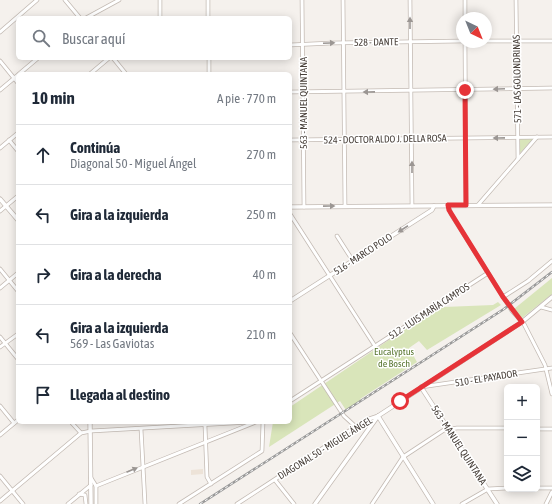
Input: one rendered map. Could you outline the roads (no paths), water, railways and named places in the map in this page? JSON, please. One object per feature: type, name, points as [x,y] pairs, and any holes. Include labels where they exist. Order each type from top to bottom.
[{"type":"street","points":[[18,16],[37,0]]},
{"type":"street","points":[[65,0],[78,16]]},
{"type":"street","points":[[90,16],[118,0]]},
{"type":"street","points":[[160,0],[160,16]]},
{"type":"street","points":[[208,0],[208,16]]},
{"type":"street","name":"563 - MANUEL QUINTANA","points":[[302,0],[304,207]]},
{"type":"street","points":[[343,0],[345,206]]},
{"type":"street","points":[[410,0],[412,206]]},
{"type":"street","points":[[465,0],[465,12]]},
{"type":"street","name":"571 - LAS GOLONDRINAS","points":[[516,0],[518,159]]},
{"type":"street","points":[[0,32],[16,18]]},
{"type":"street","name":"528 - DANTE","points":[[292,45],[456,41]]},
{"type":"street","points":[[492,41],[552,41]]},
{"type":"street","points":[[465,48],[466,205]]},
{"type":"street","points":[[20,72],[36,60]]},
{"type":"street","points":[[92,72],[107,60]]},
{"type":"street","points":[[115,60],[124,72]]},
{"type":"street","points":[[209,60],[209,72]]},
{"type":"street","points":[[0,61],[16,80]]},
{"type":"street","points":[[0,90],[14,78]]},
{"type":"street","points":[[292,92],[552,88]]},
{"type":"street","points":[[0,148],[16,135]]},
{"type":"street","points":[[478,205],[537,137]]},
{"type":"street","name":"524 - DOCTOR ALDO J. DELLA ROSA","points":[[292,140],[552,137]]},
{"type":"street","points":[[9,140],[16,149]]},
{"type":"street","points":[[0,211],[16,198]]},
{"type":"street","points":[[0,199],[16,218]]},
{"type":"street","points":[[448,205],[451,214],[503,297],[522,322],[546,369],[552,394]]},
{"type":"street","points":[[292,207],[552,205]]},
{"type":"street","name":"516 - MARCO POLO","points":[[292,300],[432,210],[434,206]]},
{"type":"street","points":[[292,217],[375,346]]},
{"type":"street","points":[[337,236],[353,261]]},
{"type":"street","points":[[503,297],[528,281],[552,261]]},
{"type":"street","points":[[0,269],[16,289]]},
{"type":"street","name":"512 - LUIS MARÍA CAMPOS","points":[[292,400],[488,272]]},
{"type":"street","points":[[0,288],[16,275]]},
{"type":"street","name":"DIAGONAL 50 - MIGUEL ÁNGEL","points":[[237,504],[370,418],[378,416],[522,322],[552,297]]},
{"type":"street","points":[[541,306],[552,310]]},
{"type":"street","points":[[0,347],[16,335]]},
{"type":"street","points":[[292,336],[344,416],[356,428]]},
{"type":"street","points":[[0,337],[16,357]]},
{"type":"street","name":"510 - EL PAYADOR","points":[[421,387],[552,368]]},
{"type":"street","name":"563 - MANUEL QUINTANA","points":[[421,387],[497,504]]},
{"type":"street","points":[[0,406],[14,423],[0,435]]},
{"type":"street","points":[[315,504],[378,416],[433,504]]},
{"type":"street","points":[[73,424],[81,433]]},
{"type":"street","points":[[90,424],[91,504]]},
{"type":"street","points":[[0,501],[81,433],[91,431],[228,424]]},
{"type":"street","points":[[96,486],[251,424]]},
{"type":"street","points":[[179,504],[263,449],[263,424]]},
{"type":"street","points":[[205,426],[207,477],[210,484]]},
{"type":"street","points":[[372,504],[403,457],[448,429],[504,428]]},
{"type":"street","points":[[540,428],[552,429]]},
{"type":"street","points":[[141,429],[145,504]]},
{"type":"street","points":[[0,476],[23,504]]},
{"type":"street","points":[[91,478],[96,486],[96,504]]},
{"type":"street","points":[[275,480],[294,504]]},
{"type":"street","points":[[68,504],[91,485]]},
{"type":"street","points":[[462,504],[488,489],[504,488]]},
{"type":"street","points":[[540,488],[552,488]]},
{"type":"street","points":[[546,504],[552,492]]},
{"type":"street","points":[[79,494],[85,495],[86,504]]},
{"type":"railway","points":[[200,504],[504,309],[552,272]]},
{"type":"park label","name":"Eucalyptus de Bosch","points":[[394,356]]}]
